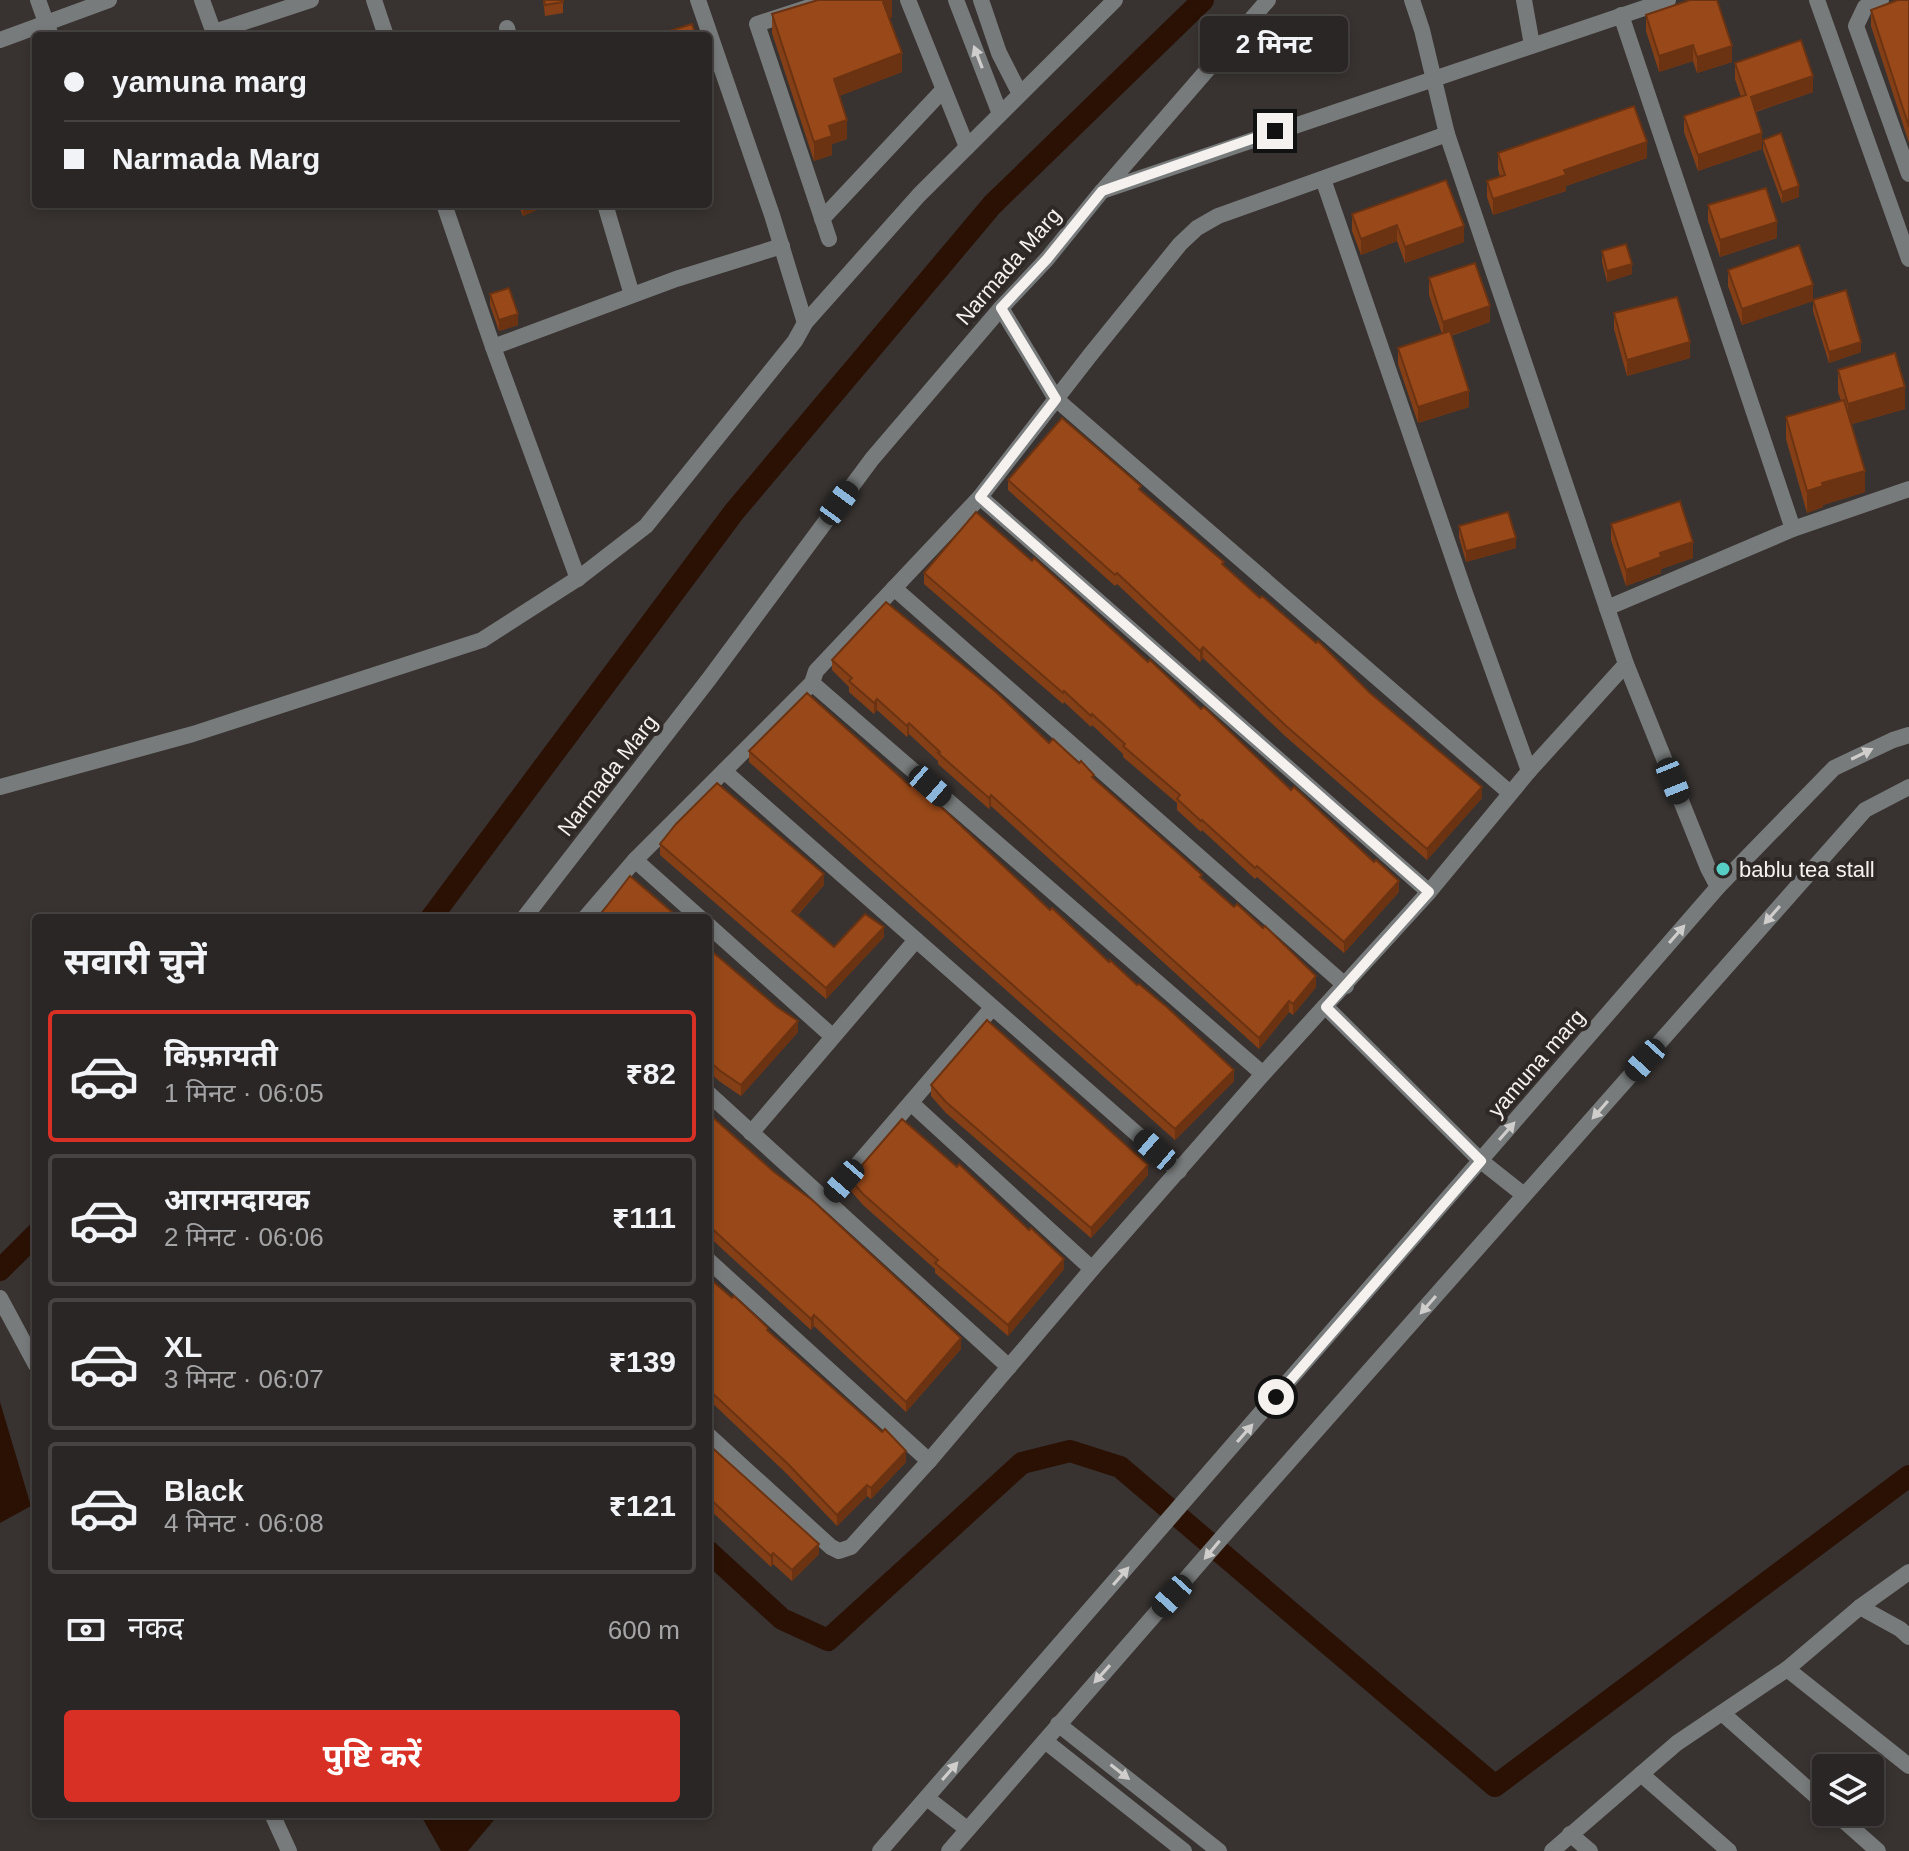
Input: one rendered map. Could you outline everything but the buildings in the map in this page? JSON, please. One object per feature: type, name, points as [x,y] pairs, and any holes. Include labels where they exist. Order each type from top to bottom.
[{"type":"street","points":[[38,0],[48,30],[109,0]]},
{"type":"street","points":[[202,0],[214,32]]},
{"type":"street","points":[[221,32],[311,0]]},
{"type":"street","points":[[374,0],[385,32]]},
{"type":"street","points":[[698,0],[709,32]]},
{"type":"street","points":[[829,239],[757,24],[831,0]]},
{"type":"street","points":[[908,0],[967,147]]},
{"type":"street","points":[[956,0],[1000,114]]},
{"type":"street","points":[[981,0],[999,53],[1020,94]]},
{"type":"street","points":[[0,787],[193,734],[482,640],[578,579],[646,526],[795,341],[805,323],[919,195],[1115,0]]},
{"type":"street","name":"Narmada Marg","points":[[527,914],[709,679],[872,459],[1268,0]]},
{"type":"street","points":[[1412,0],[1447,134],[1626,664],[1718,887]]},
{"type":"street","points":[[1524,0],[1532,45]]},
{"type":"street","points":[[1102,191],[1433,80],[1629,9],[1668,0]]},
{"type":"street","points":[[1817,0],[1909,259]]},
{"type":"street","points":[[1881,0],[1865,7],[1856,26],[1909,174]]},
{"type":"street","points":[[1629,9],[1793,529]]},
{"type":"street","points":[[0,40],[32,33]]},
{"type":"street","points":[[712,41],[805,323]]},
{"type":"street","points":[[822,219],[943,90]]},
{"type":"street","points":[[588,914],[635,860],[812,683],[816,671],[980,497],[1180,244],[1197,228],[1218,216],[1447,134]]},
{"type":"street","points":[[1323,179],[1529,771]]},
{"type":"street","points":[[445,208],[578,579]]},
{"type":"street","points":[[606,208],[632,295]]},
{"type":"street","points":[[493,347],[632,295],[782,246]]},
{"type":"street","points":[[1001,308],[1056,399],[1510,793]]},
{"type":"street","points":[[1607,608],[1793,529],[1909,489]]},
{"type":"street","points":[[980,497],[1429,892]]},
{"type":"street","points":[[894,588],[1346,986]]},
{"type":"street","points":[[712,1439],[831,1547],[839,1551],[851,1547],[1626,664]]},
{"type":"street","points":[[812,683],[1263,1074]]},
{"type":"street","name":"yamuna marg","points":[[880,1851],[1718,887],[1834,768],[1909,735]]},
{"type":"street","points":[[724,771],[1179,1171]]},
{"type":"street","points":[[949,1851],[1865,810],[1909,787]]},
{"type":"street","points":[[635,860],[696,914]]},
{"type":"street","points":[[712,929],[832,1036]]},
{"type":"street","points":[[751,1133],[916,940]]},
{"type":"street","points":[[1326,1007],[1481,1161],[1524,1195]]},
{"type":"street","points":[[827,1200],[992,1008]]},
{"type":"street","points":[[712,1097],[1009,1367]]},
{"type":"street","points":[[911,1103],[1092,1269]]},
{"type":"street","points":[[712,1264],[929,1461]]},
{"type":"street","points":[[3,1303],[32,1357]]},
{"type":"street","points":[[1552,1851],[1677,1743],[1787,1669],[1860,1607],[1909,1572]]},
{"type":"street","points":[[1860,1607],[1909,1637]]},
{"type":"street","points":[[1787,1669],[1909,1766]]},
{"type":"street","points":[[1722,1713],[1812,1793]]},
{"type":"street","points":[[1058,1724],[1219,1851]]},
{"type":"street","points":[[1045,1741],[1184,1851]]},
{"type":"street","points":[[1641,1774],[1729,1851]]},
{"type":"street","points":[[927,1798],[967,1829]]},
{"type":"street","points":[[274,1818],[289,1851]]},
{"type":"street","points":[[1850,1826],[1878,1851]]},
{"type":"street","points":[[1570,1834],[1590,1851]]},
{"type":"shaded area","points":[[0,1402],[31,1506],[0,1523]]},
{"type":"shaded area","points":[[422,1818],[496,1818],[468,1851],[441,1851]]},
{"type":"waterway","points":[[434,914],[734,512],[992,205],[1203,0]]},
{"type":"waterway","points":[[0,1270],[32,1238]]},
{"type":"waterway","points":[[712,1555],[782,1619],[828,1640],[1022,1463],[1070,1451],[1120,1467],[1495,1786],[1909,1476]]},
{"type":"place","name":"bablu tea stall","points":[[1723,869]]},
{"type":"route","points":[[1275,131],[1102,191],[1047,259],[1001,308],[1056,399],[980,497],[1429,892],[1326,1007],[1481,1161],[1276,1397]]}]
